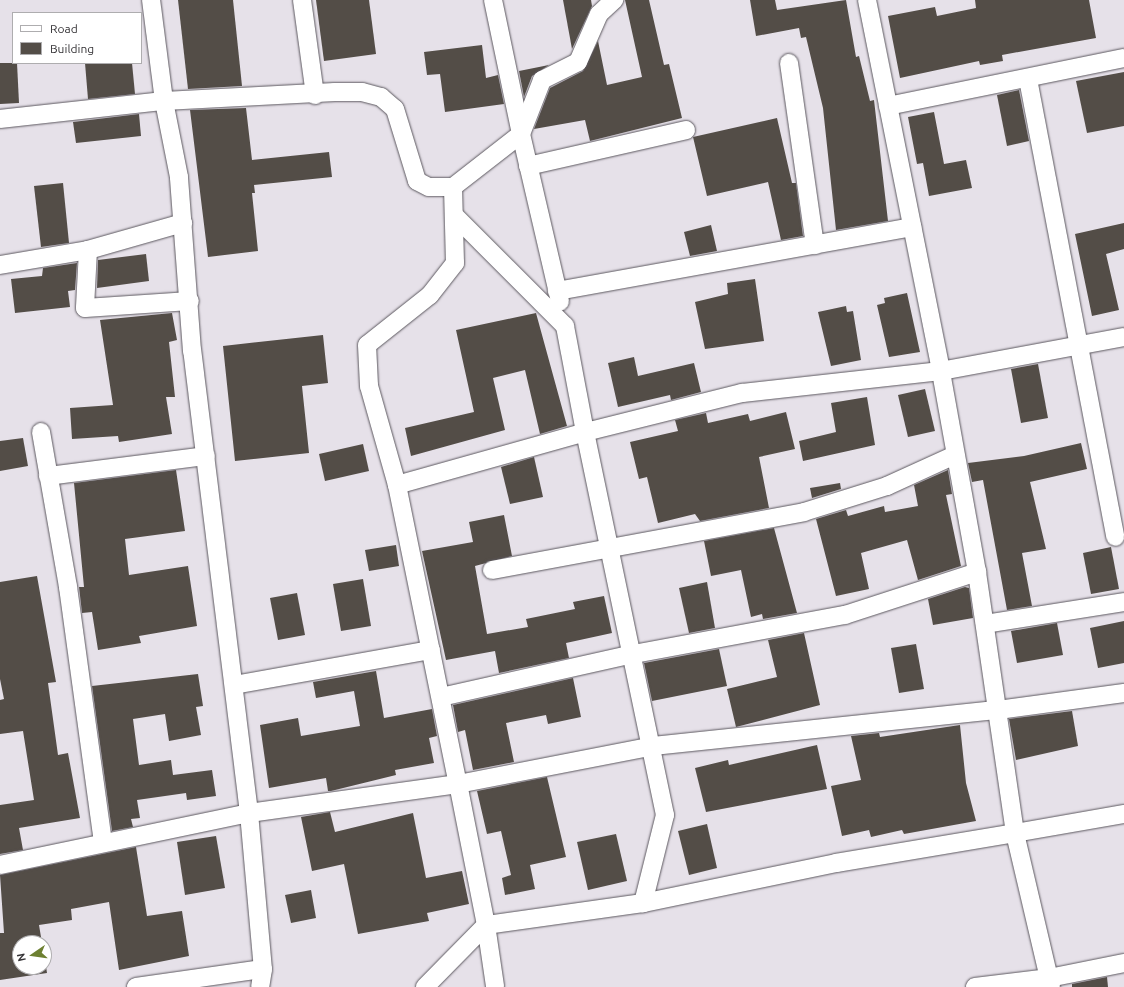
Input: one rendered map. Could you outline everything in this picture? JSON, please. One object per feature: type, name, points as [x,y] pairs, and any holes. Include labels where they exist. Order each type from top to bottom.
[{"type":"street","points":[[150,0],[183,223],[190,301],[194,373],[206,456],[249,813],[263,969],[260,987]]},
{"type":"street","points":[[302,0],[315,95]]},
{"type":"street","points":[[493,0],[528,166],[565,326],[585,432],[653,746],[665,816],[643,903]]},
{"type":"street","points":[[0,119],[164,101],[362,92],[390,104],[418,181],[429,186],[453,187],[521,134],[542,80],[578,62],[599,14],[614,0]]},
{"type":"street","points":[[867,0],[941,371],[977,572],[1015,833],[1050,982]]},
{"type":"street","points":[[888,106],[1028,79],[1124,58]]},
{"type":"street","points":[[789,63],[815,245]]},
{"type":"street","points":[[1028,79],[1080,346],[1115,537]]},
{"type":"street","points":[[528,166],[686,130]]},
{"type":"street","points":[[453,187],[456,217],[455,263],[430,295],[367,345],[369,386],[397,485],[486,925],[494,987]]},
{"type":"street","points":[[456,217],[565,326]]},
{"type":"street","points":[[0,265],[88,250],[183,223]]},
{"type":"street","points":[[557,291],[912,227]]},
{"type":"street","points":[[88,250],[86,308],[190,301]]},
{"type":"street","points":[[397,485],[585,432],[742,393],[941,371],[1124,337]]},
{"type":"street","points":[[41,432],[68,587],[103,844]]},
{"type":"street","points":[[492,570],[611,550],[804,512],[887,486],[955,455]]},
{"type":"street","points":[[48,476],[206,456]]},
{"type":"street","points":[[441,697],[634,654],[845,614],[977,572]]},
{"type":"street","points":[[985,624],[1124,602]]},
{"type":"street","points":[[234,685],[431,650]]},
{"type":"street","points":[[0,865],[249,813],[458,784],[653,746],[998,710],[1124,693]]},
{"type":"street","points":[[425,987],[486,925],[643,903],[836,863],[1124,814]]},
{"type":"street","points":[[975,987],[1050,982],[1124,963]]},
{"type":"street","points":[[136,987],[263,969]]},
{"type":"building","points":[[178,0],[233,0],[242,86],[188,89]]},
{"type":"building","points":[[316,0],[369,0],[376,54],[324,61]]},
{"type":"building","points":[[563,0],[591,0],[592,6],[572,49]]},
{"type":"building","points":[[625,0],[649,0],[664,65],[669,64],[682,118],[590,141],[585,120],[534,129],[550,88],[583,71],[598,41],[607,85],[642,77]]},
{"type":"building","points":[[750,0],[775,0],[777,10],[846,0],[856,57],[859,56],[870,101],[874,100],[888,221],[836,230],[823,108],[806,37],[801,38],[799,28],[756,36]]},
{"type":"building","points":[[975,0],[1089,0],[1096,38],[1002,55],[1003,61],[980,65],[979,61],[900,78],[888,16],[935,7],[937,16],[976,8]]},
{"type":"building","points":[[482,45],[486,78],[498,75],[504,104],[445,112],[440,74],[427,75],[424,52]]},
{"type":"building","points":[[0,63],[17,64],[19,103],[0,104]]},
{"type":"building","points":[[85,64],[132,64],[135,94],[88,99]]},
{"type":"building","points":[[549,65],[532,76],[524,97],[519,71]]},
{"type":"building","points":[[1124,72],[1124,126],[1087,133],[1076,81]]},
{"type":"building","points":[[1019,90],[1029,141],[1007,146],[997,95]]},
{"type":"building","points":[[246,108],[252,160],[329,152],[332,177],[254,185],[255,193],[252,193],[258,251],[208,257],[190,110]]},
{"type":"building","points":[[934,112],[944,164],[966,160],[972,188],[929,196],[923,163],[917,164],[908,117]]},
{"type":"building","points":[[139,114],[141,136],[76,143],[73,122]]},
{"type":"building","points":[[777,118],[792,183],[796,183],[803,236],[781,240],[768,182],[707,196],[693,137]]},
{"type":"building","points":[[63,183],[69,243],[41,247],[34,186]]},
{"type":"building","points":[[1124,223],[1124,249],[1106,254],[1119,310],[1092,316],[1075,234]]},
{"type":"building","points":[[711,225],[717,251],[690,256],[684,232]]},
{"type":"building","points":[[146,254],[149,281],[97,288],[98,260]]},
{"type":"building","points":[[77,263],[75,290],[68,291],[70,307],[15,313],[11,279],[42,276],[43,268]]},
{"type":"building","points":[[755,279],[764,341],[705,349],[695,302],[728,294],[727,283]]},
{"type":"building","points":[[907,293],[920,352],[889,357],[877,305],[885,303],[884,298]]},
{"type":"building","points":[[846,306],[847,312],[853,311],[861,360],[831,366],[818,312]]},
{"type":"building","points":[[172,313],[177,340],[169,342],[175,397],[166,397],[172,434],[119,442],[118,436],[72,439],[70,408],[113,405],[100,320]]},
{"type":"building","points":[[536,313],[567,426],[540,434],[525,370],[493,378],[505,430],[411,456],[405,428],[474,412],[456,330]]},
{"type":"building","points":[[323,335],[328,383],[302,386],[309,453],[235,461],[223,346]]},
{"type":"building","points":[[634,357],[638,376],[694,363],[701,392],[671,400],[670,395],[618,407],[608,363]]},
{"type":"building","points":[[1038,364],[1048,418],[1021,423],[1011,369]]},
{"type":"building","points":[[925,389],[935,431],[908,437],[898,395]]},
{"type":"building","points":[[867,397],[875,445],[803,461],[799,441],[836,432],[831,403]]},
{"type":"building","points":[[786,412],[795,449],[759,457],[769,508],[700,521],[695,514],[658,523],[647,477],[639,479],[630,442],[678,431],[675,420],[706,413],[708,423],[748,414],[750,421]]},
{"type":"building","points":[[23,438],[28,466],[0,471],[0,441]]},
{"type":"building","points":[[1081,443],[1087,469],[1030,482],[1046,549],[1022,553],[1032,606],[1007,610],[983,480],[972,482],[968,463],[1024,456]]},
{"type":"building","points":[[363,444],[369,471],[325,481],[319,454]]},
{"type":"building","points":[[534,457],[543,497],[510,504],[501,467]]},
{"type":"building","points":[[176,470],[185,531],[125,539],[129,575],[188,566],[197,626],[139,636],[141,643],[98,650],[92,612],[82,613],[79,587],[84,587],[74,483]]},
{"type":"building","points":[[948,470],[952,494],[946,495],[961,566],[918,580],[907,540],[861,553],[869,589],[836,596],[816,519],[846,510],[848,516],[884,506],[885,512],[918,506],[914,485]]},
{"type":"building","points":[[840,483],[841,489],[812,498],[810,488]]},
{"type":"building","points":[[504,515],[512,556],[475,566],[487,634],[528,627],[526,619],[575,609],[573,602],[604,596],[612,633],[566,643],[569,658],[499,673],[495,651],[446,660],[422,551],[473,542],[469,522]]},
{"type":"building","points":[[774,528],[797,613],[763,619],[762,614],[751,617],[741,570],[711,576],[704,541]]},
{"type":"building","points":[[396,545],[399,566],[369,571],[365,550]]},
{"type":"building","points":[[1111,547],[1119,589],[1091,594],[1083,553]]},
{"type":"building","points":[[37,576],[56,682],[48,683],[58,755],[68,753],[80,818],[19,828],[23,850],[0,854],[0,805],[34,800],[23,731],[0,734],[0,700],[4,699],[0,679],[0,582]]},
{"type":"building","points":[[363,579],[371,626],[341,631],[333,584]]},
{"type":"building","points":[[707,582],[715,628],[689,633],[679,588]]},
{"type":"building","points":[[965,587],[969,588],[973,618],[933,625],[928,599]]},
{"type":"building","points":[[297,593],[305,635],[278,640],[270,598]]},
{"type":"building","points":[[1124,621],[1124,663],[1098,668],[1090,628]]},
{"type":"building","points":[[1057,623],[1063,655],[1017,663],[1011,631]]},
{"type":"building","points":[[804,633],[820,705],[736,727],[727,689],[777,677],[768,640]]},
{"type":"building","points":[[916,644],[924,689],[899,693],[891,648]]},
{"type":"building","points":[[719,649],[727,686],[652,701],[644,663]]},
{"type":"building","points":[[376,671],[384,718],[432,709],[437,736],[429,738],[434,763],[395,770],[396,775],[331,791],[328,791],[326,778],[269,788],[260,725],[298,718],[301,736],[360,726],[354,691],[316,698],[313,682]]},
{"type":"building","points":[[198,674],[203,706],[196,707],[201,735],[169,741],[165,714],[133,719],[139,765],[171,760],[173,775],[212,770],[216,796],[187,800],[186,793],[137,800],[140,818],[131,819],[133,827],[112,831],[92,686]]},
{"type":"building","points":[[573,678],[581,717],[548,724],[546,715],[506,723],[514,762],[473,770],[465,730],[458,732],[453,705]]},
{"type":"building","points":[[1072,711],[1078,746],[1016,760],[1009,719]]},
{"type":"building","points":[[960,725],[966,783],[976,821],[904,834],[902,830],[871,837],[869,830],[842,836],[831,786],[861,780],[851,736],[879,733],[880,737]]},
{"type":"building","points":[[817,745],[827,789],[706,812],[695,768],[728,760],[729,765]]},
{"type":"building","points":[[547,777],[566,857],[530,865],[535,889],[505,895],[502,878],[511,875],[501,831],[487,834],[477,791]]},
{"type":"building","points":[[330,812],[335,832],[413,813],[426,878],[462,871],[469,904],[427,913],[429,921],[358,934],[344,864],[312,871],[301,817]]},
{"type":"building","points":[[707,824],[717,868],[689,875],[678,831]]},
{"type":"building","points":[[616,834],[627,881],[588,890],[577,842]]},
{"type":"building","points":[[216,836],[225,888],[185,895],[177,842]]},
{"type":"building","points":[[136,847],[147,916],[182,911],[189,956],[119,970],[109,902],[71,909],[72,920],[39,925],[41,935],[12,935],[12,975],[34,975],[0,980],[0,933],[4,933],[0,875]]},
{"type":"building","points":[[311,890],[316,918],[291,923],[285,895]]},
{"type":"building","points":[[1107,977],[1108,987],[1072,987],[1072,984]]}]
